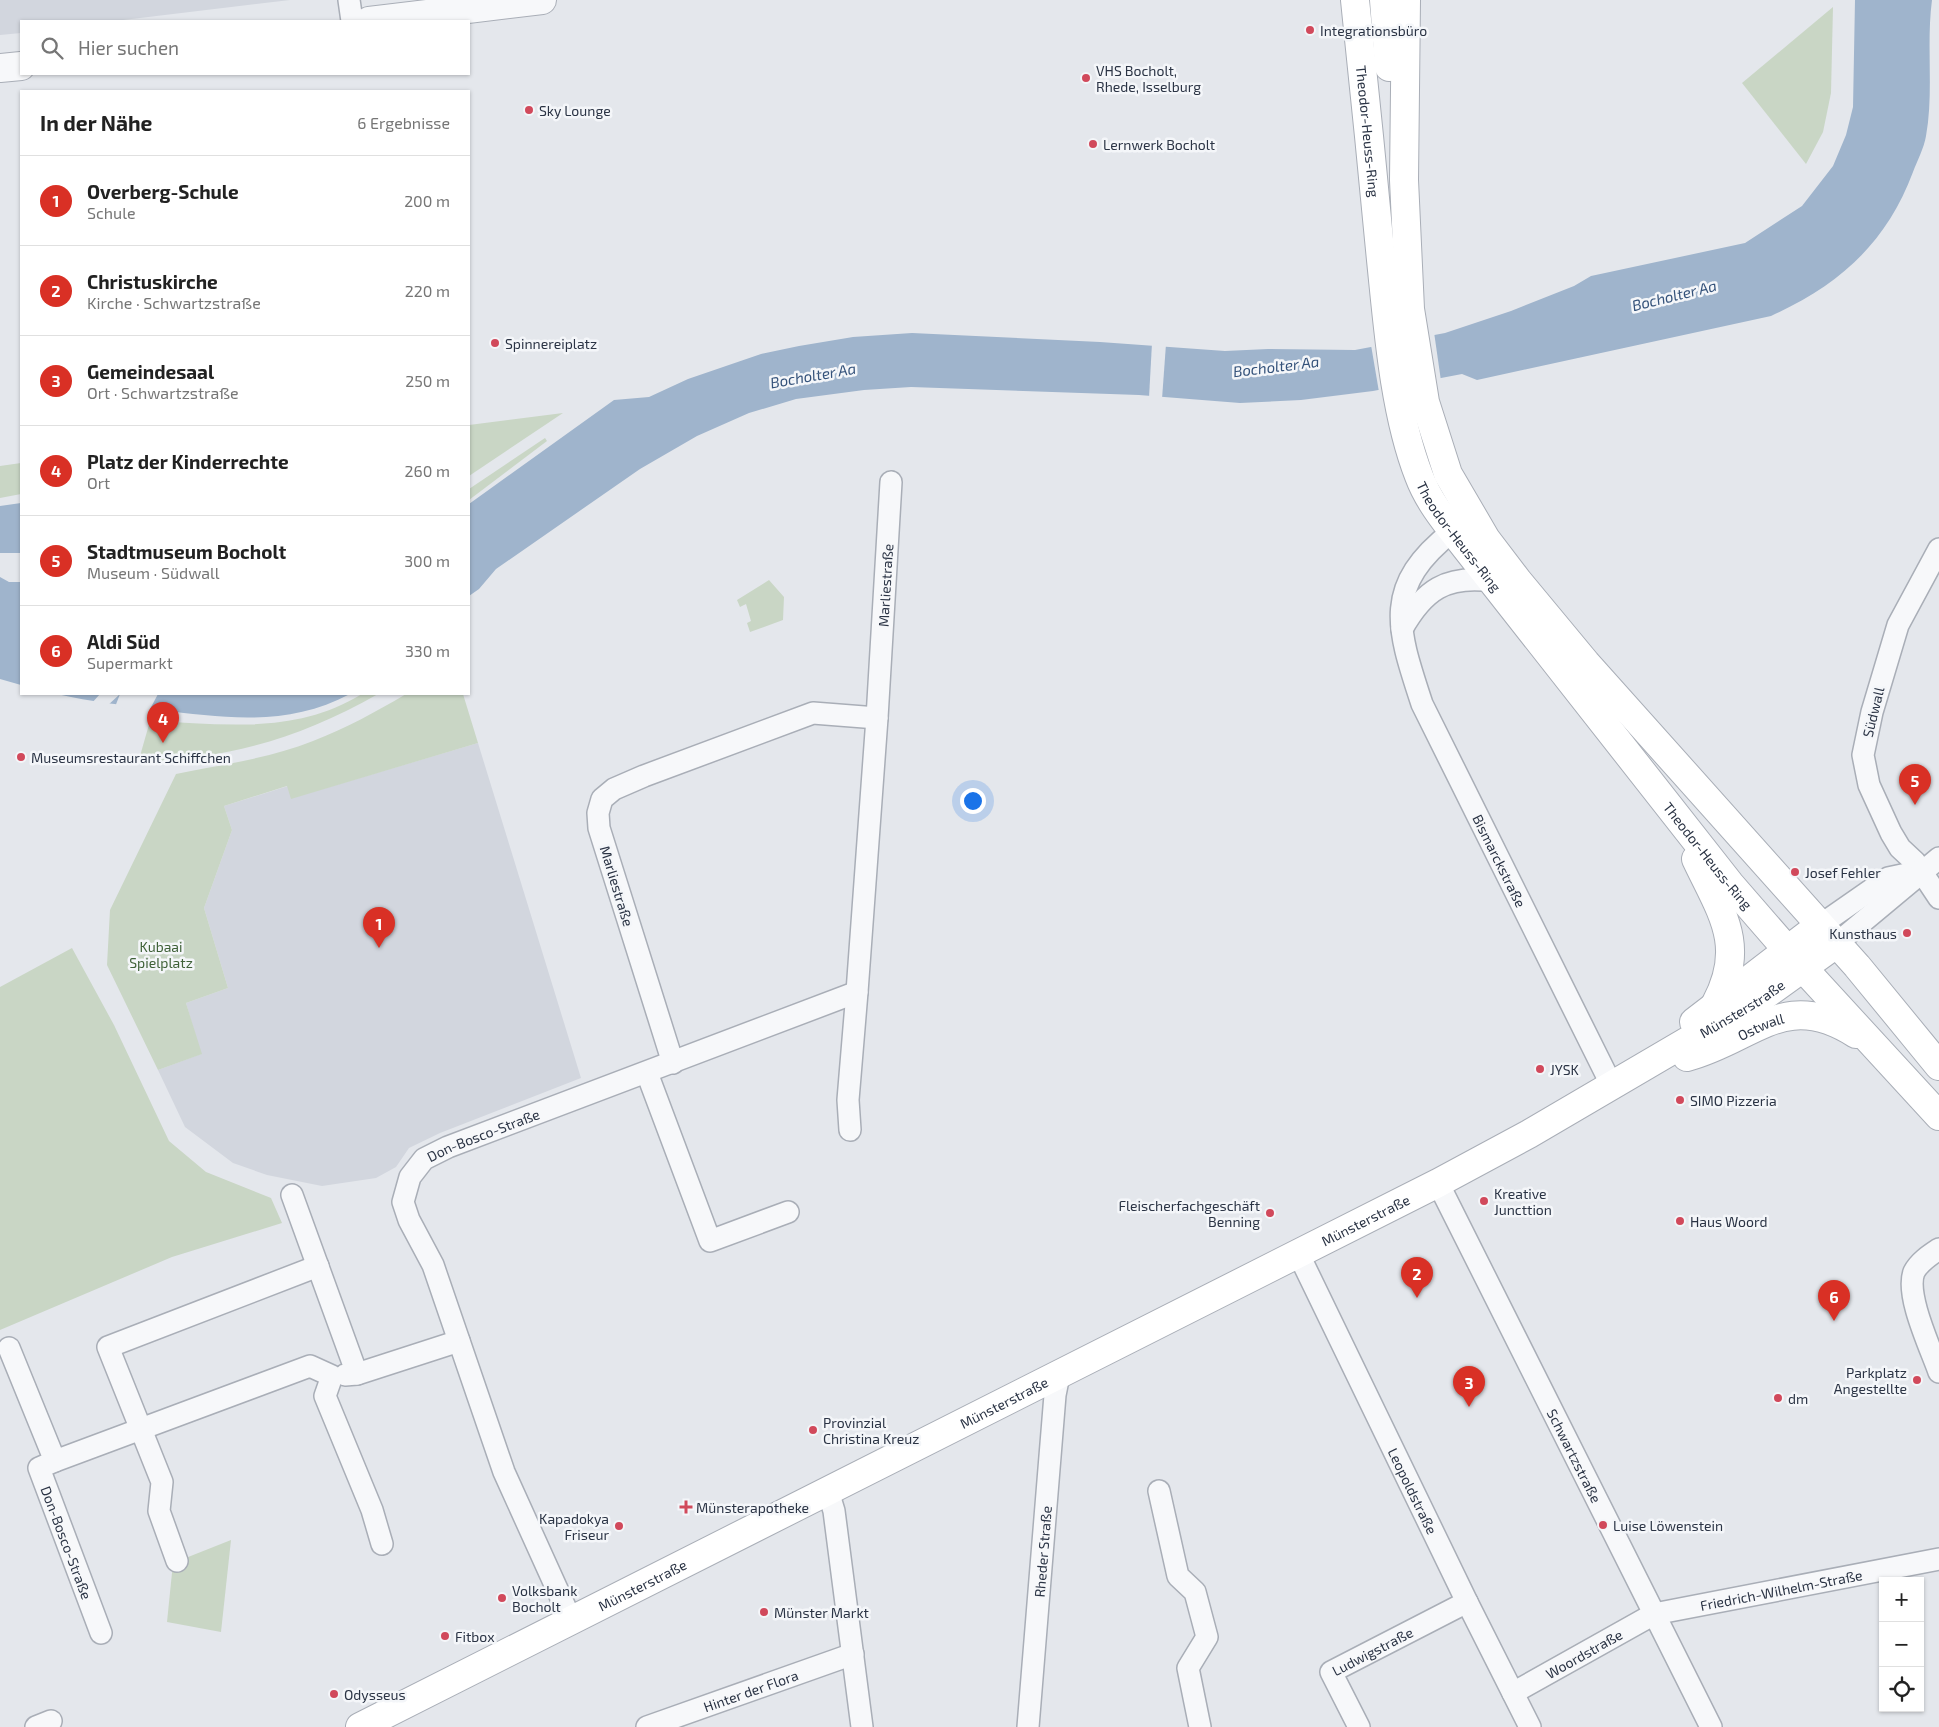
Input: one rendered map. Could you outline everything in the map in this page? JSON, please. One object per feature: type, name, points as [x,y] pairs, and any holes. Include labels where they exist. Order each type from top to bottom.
[{"type":"main road","points":[[1384,0],[1390,89],[1404,180]]},
{"type":"main road","name":"Theodor-Heuss-Ring","points":[[1398,311],[1404,180],[1406,0]]},
{"type":"main road","name":"Theodor-Heuss-Ring","points":[[1353,4],[1413,404],[1418,474],[1436,508],[1453,531],[1674,813]]},
{"type":"main road","name":"Theodor-Heuss-Ring","points":[[1413,404],[1448,474],[1491,546],[1586,662],[1811,947]]},
{"type":"main road","points":[[1674,813],[1721,847],[1788,928],[1832,964],[1919,1067],[1939,1084]]},
{"type":"main road","points":[[1674,813],[1725,918],[1731,941],[1726,976],[1716,1003]]},
{"type":"main road","points":[[1811,947],[1939,1066]]},
{"type":"main road","name":"Münsterstraße","points":[[1642,1068],[1716,1003],[1811,947]]},
{"type":"main road","name":"Münsterstraße","points":[[360,1727],[1299,1255],[1438,1183],[1612,1086],[1761,998],[1811,947]]},
{"type":"main road","name":"Ostwall","points":[[1811,947],[1877,1047],[1939,1116]]},
{"type":"main road","name":"Ostwall","points":[[1642,1068],[1702,1053],[1791,1014],[1811,1015],[1837,1022],[1877,1047]]},
{"type":"street","points":[[349,0],[352,20]]},
{"type":"street","points":[[377,20],[542,0]]},
{"type":"street","points":[[0,68],[20,66]]},
{"type":"street","name":"Marliestraße","points":[[850,1130],[848,1100],[877,718],[891,482]]},
{"type":"street","name":"Bismarckstraße","points":[[1453,531],[1416,568],[1408,580],[1401,604],[1402,629],[1408,661],[1422,704],[1612,1086]]},
{"type":"street","name":"Südwall","points":[[1939,549],[1898,625],[1872,712],[1863,755],[1869,785],[1891,833],[1921,871],[1939,898]]},
{"type":"street","points":[[1402,629],[1414,608],[1437,588],[1454,581],[1471,578],[1492,581]]},
{"type":"street","name":"Marliestraße","points":[[673,1063],[599,828],[598,813],[602,799],[614,789],[644,776],[813,713],[877,718]]},
{"type":"street","points":[[1811,947],[1888,878],[1921,871],[1939,858]]},
{"type":"street","points":[[673,1063],[857,992]]},
{"type":"street","name":"Don-Bosco-Straße","points":[[571,1620],[504,1472],[434,1265],[409,1220],[403,1202],[410,1176],[424,1159],[448,1147],[673,1063]]},
{"type":"street","points":[[647,1073],[710,1241],[788,1212]]},
{"type":"street","name":"Schwartzstraße","points":[[1438,1183],[1711,1727]]},
{"type":"street","points":[[292,1195],[357,1374]]},
{"type":"street","points":[[1939,1249],[1920,1263],[1912,1278],[1917,1308],[1939,1372]]},
{"type":"street","name":"Leopoldstraße","points":[[1299,1255],[1467,1602],[1530,1727]]},
{"type":"street","points":[[177,1561],[159,1511],[162,1482],[108,1347],[318,1266]]},
{"type":"street","name":"Don-Bosco-Straße","points":[[101,1633],[39,1468],[140,1428],[310,1366],[332,1376],[357,1374],[459,1341]]},
{"type":"street","points":[[9,1348],[55,1461]]},
{"type":"street","name":"Rheder Straße","points":[[1028,1727],[1055,1395],[1059,1375]]},
{"type":"street","points":[[332,1376],[325,1396],[372,1510],[382,1544]]},
{"type":"street","points":[[828,1491],[834,1511],[862,1727]]},
{"type":"street","points":[[1159,1492],[1178,1576],[1195,1592],[1207,1637],[1188,1668],[1200,1727]]},
{"type":"street","name":"Friedrich-Wilhelm-Straße","points":[[1654,1614],[1939,1559]]},
{"type":"street","name":"Ludwigstraße","points":[[1359,1727],[1331,1672],[1467,1602]]},
{"type":"street","name":"Woordstraße","points":[[1514,1693],[1654,1614]]},
{"type":"street","name":"Hinter der Flora","points":[[647,1727],[853,1654]]},
{"type":"shaded area","points":[[0,0],[290,0],[123,20],[20,20],[20,33],[0,35]]},
{"type":"shaded area","points":[[478,743],[581,1078],[440,1133],[409,1148],[396,1167],[376,1178],[322,1186],[267,1175],[233,1163],[185,1127],[158,1070],[201,1054],[186,1003],[228,988],[204,908],[232,830],[224,806],[288,786],[292,798]]},
{"type":"green space","points":[[1833,7],[1831,93],[1823,132],[1806,164],[1742,83]]},
{"type":"green space","points":[[563,413],[470,475],[470,425]]},
{"type":"green space","points":[[545,438],[547,441],[470,499],[470,488]]},
{"type":"green space","points":[[20,463],[20,494],[0,498],[0,466]]},
{"type":"green space","points":[[769,580],[784,597],[783,620],[750,632],[747,623],[751,621],[746,604],[740,607],[737,600]]},
{"type":"green space","points":[[360,695],[376,695],[320,723],[262,744],[203,756],[138,763],[150,721],[232,725],[259,724],[311,716],[337,707]]},
{"type":"green space","name":"Kubaai Spielplatz","points":[[404,695],[463,695],[478,743],[291,799],[287,786],[224,806],[232,830],[204,908],[228,988],[186,1003],[202,1054],[158,1070],[107,965],[110,910],[176,774],[297,747],[325,736]]},
{"type":"green space","points":[[72,948],[114,1025],[169,1141],[206,1172],[271,1198],[282,1223],[172,1257],[0,1330],[0,987]]},
{"type":"green space","points":[[231,1540],[221,1632],[167,1622],[173,1563]]},
{"type":"water","name":"Bocholter Aa","points":[[1855,0],[1932,0],[1930,17],[1929,103],[1925,141],[1902,198],[1889,221],[1874,241],[1839,276],[1796,304],[1771,316],[1477,380],[1462,374],[1373,391],[1301,400],[1240,403],[1139,395],[911,387],[864,390],[796,399],[749,413],[697,436],[640,469],[496,569],[479,589],[470,595],[470,503],[614,400],[649,397],[688,379],[761,354],[853,337],[912,333],[1100,342],[1225,351],[1268,349],[1355,350],[1445,333],[1511,311],[1574,286],[1591,276],[1745,243],[1802,206],[1833,166],[1846,135],[1853,107]]},
{"type":"water","points":[[20,503],[20,553],[0,553],[0,506]]},
{"type":"water","points":[[0,577],[9,582],[20,582],[20,685],[0,679]]},
{"type":"water","points":[[62,695],[348,695],[303,712],[280,716],[256,717],[208,716]]},
{"type":"pier","points":[[1434,332],[1441,381],[1379,392],[1371,345]]},
{"type":"pier","points":[[1152,343],[1166,344],[1162,399],[1149,398]]},
{"type":"pier","points":[[99,695],[119,695],[107,706],[91,704]]},
{"type":"pier","points":[[120,695],[157,695],[149,711],[115,707]]},
{"type":"place","name":"Integrationsbüro","points":[[1310,30]]},
{"type":"place","name":"VHS Bocholt, Rhede, Isselburg","points":[[1086,78]]},
{"type":"place","name":"Sky Lounge","points":[[529,110]]},
{"type":"place","name":"Lernwerk Bocholt","points":[[1093,144]]},
{"type":"place","name":"Spinnereiplatz","points":[[495,343]]},
{"type":"place","name":"Platz der Kinderrechte","points":[[163,743]]},
{"type":"place","name":"Museumsrestaurant Schiffchen","points":[[21,757]]},
{"type":"place","name":"Stadtmuseum Bocholt","points":[[1915,805]]},
{"type":"place","name":"Josef Fehler","points":[[1795,872]]},
{"type":"place","name":"Kunsthaus","points":[[1907,933]]},
{"type":"place","name":"Overberg-Schule","points":[[379,948]]},
{"type":"place","name":"JYSK","points":[[1540,1069]]},
{"type":"place","name":"SIMO Pizzeria","points":[[1680,1100]]},
{"type":"place","name":"Kreative Juncttion","points":[[1484,1201]]},
{"type":"place","name":"Fleischerfachgeschäft Benning","points":[[1270,1213]]},
{"type":"place","name":"Haus Woord","points":[[1680,1221]]},
{"type":"place","name":"Christuskirche","points":[[1417,1298]]},
{"type":"place","name":"Aldi Süd","points":[[1834,1321]]},
{"type":"place","name":"Parkplatz Angestellte","points":[[1917,1380]]},
{"type":"place","name":"dm","points":[[1778,1398]]},
{"type":"place","name":"Gemeindesaal","points":[[1469,1407]]},
{"type":"place","name":"Provinzial Christina Kreuz","points":[[813,1430]]},
{"type":"place","name":"Münsterapotheke","points":[[686,1507]]},
{"type":"place","name":"Luise Löwenstein","points":[[1603,1525]]},
{"type":"place","name":"Kapadokya Friseur","points":[[619,1526]]},
{"type":"place","name":"Volksbank Bocholt","points":[[502,1598]]},
{"type":"place","name":"Münster Markt","points":[[764,1612]]},
{"type":"place","name":"Fitbox","points":[[445,1636]]},
{"type":"place","name":"Odysseus","points":[[334,1694]]}]
